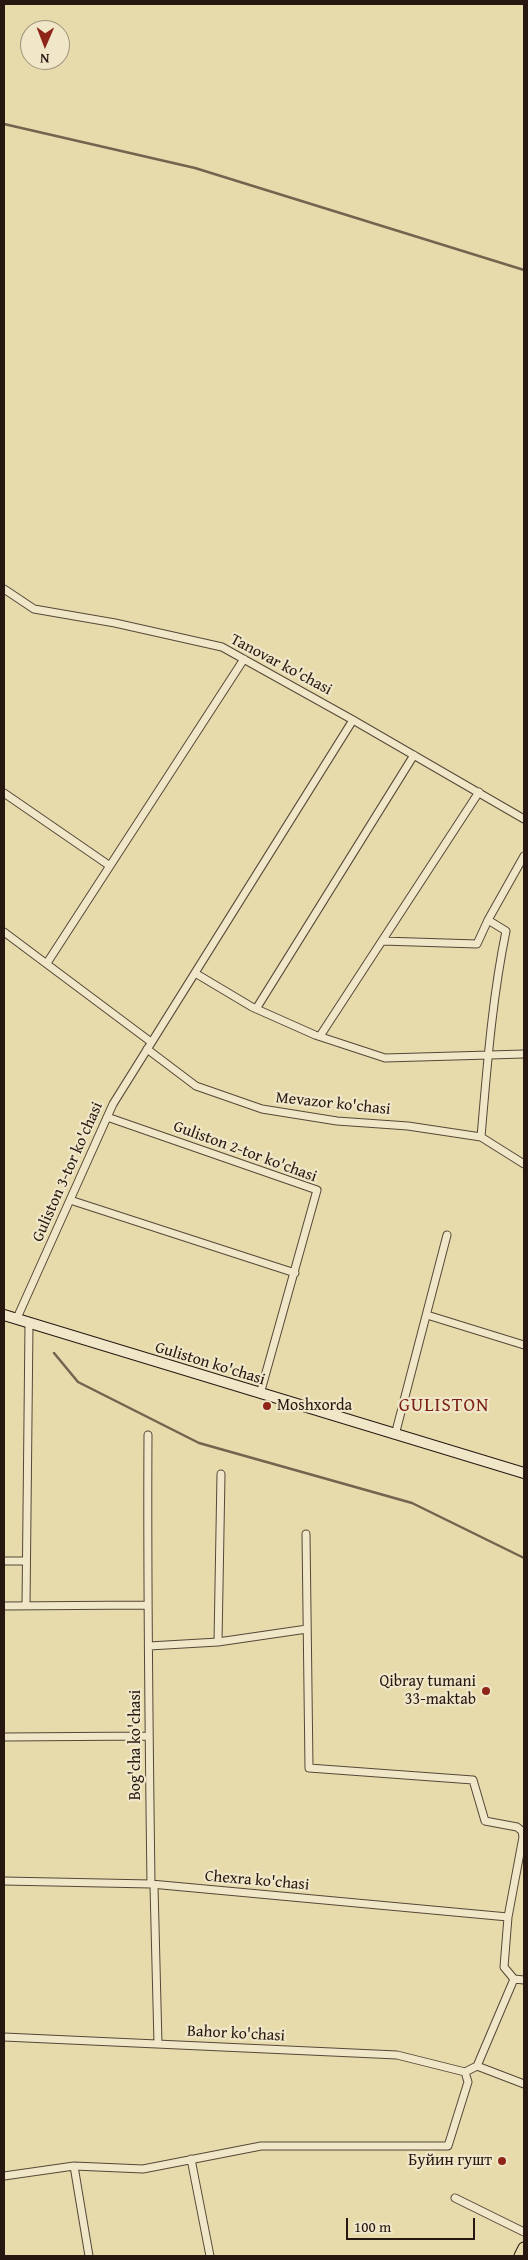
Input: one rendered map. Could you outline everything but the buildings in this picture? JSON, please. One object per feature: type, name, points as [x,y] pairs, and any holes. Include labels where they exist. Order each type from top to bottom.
[{"type":"highway","points":[[520,2256],[524,2248]]},
{"type":"main road","name":"Guliston ko'chasi","points":[[4,1315],[524,1473]]},
{"type":"street","name":"Tanovar ko'chasi","points":[[4,589],[34,608],[115,623],[222,647],[524,819]]},
{"type":"street","points":[[47,963],[244,659]]},
{"type":"street","name":"Guliston 3-tor ko'chasi","points":[[17,1318],[107,1118],[149,1046],[353,720]]},
{"type":"street","points":[[256,1010],[414,755]]},
{"type":"street","points":[[320,1036],[479,792]]},
{"type":"street","points":[[4,793],[110,866]]},
{"type":"street","points":[[382,941],[477,944],[488,920],[524,856]]},
{"type":"street","points":[[481,1137],[497,972],[506,931],[488,920]]},
{"type":"street","name":"Mevazor ko'chasi","points":[[4,932],[47,963],[196,1086],[262,1110],[337,1121],[408,1126],[481,1137],[521,1162]]},
{"type":"street","points":[[195,974],[256,1010],[320,1036],[385,1058],[524,1054]]},
{"type":"street","name":"Guliston 2-tor ko'chasi","points":[[107,1118],[317,1190],[260,1394]]},
{"type":"street","points":[[521,1162],[524,1154]]},
{"type":"street","points":[[70,1200],[295,1273]]},
{"type":"street","points":[[395,1435],[447,1235]]},
{"type":"street","points":[[427,1315],[524,1345]]},
{"type":"street","points":[[26,1606],[29,1324]]},
{"type":"street","name":"Bog'cha ko'chasi","points":[[148,1435],[147,1605],[149,1736],[158,2044]]},
{"type":"street","points":[[218,1642],[221,1474]]},
{"type":"street","points":[[306,1534],[309,1768],[473,1780],[485,1821],[517,1828],[522,1831],[523,1837],[508,1917],[504,1967],[514,1979],[524,1980]]},
{"type":"street","points":[[4,1562],[26,1562]]},
{"type":"street","points":[[4,1606],[147,1605]]},
{"type":"street","points":[[149,1646],[218,1642],[307,1629]]},
{"type":"street","points":[[4,1737],[149,1736]]},
{"type":"street","name":"Chexra ko'chasi","points":[[4,1881],[152,1885],[508,1917]]},
{"type":"street","points":[[4,2176],[74,2166],[143,2169],[261,2146],[448,2146],[468,2082],[465,2072],[477,2066],[514,1979]]},
{"type":"street","name":"Bahor ko'chasi","points":[[4,2037],[397,2055],[465,2072]]},
{"type":"street","points":[[477,2066],[524,2084]]},
{"type":"street","points":[[191,2159],[210,2256]]},
{"type":"street","points":[[74,2166],[89,2256]]},
{"type":"street","points":[[455,2198],[524,2232]]},
{"type":"waterway","points":[[4,124],[195,168],[524,270]]},
{"type":"waterway","points":[[54,1353],[78,1382],[199,1443],[412,1503],[524,1558]]},
{"type":"place","name":"Moshxorda","points":[[267,1406]]},
{"type":"place","name":"Qibray tumani 33-maktab","points":[[486,1691]]},
{"type":"place","name":"Буйин гушт","points":[[502,2161]]},
{"type":"district","name":"GULISTON","points":[[444,1406]]}]
